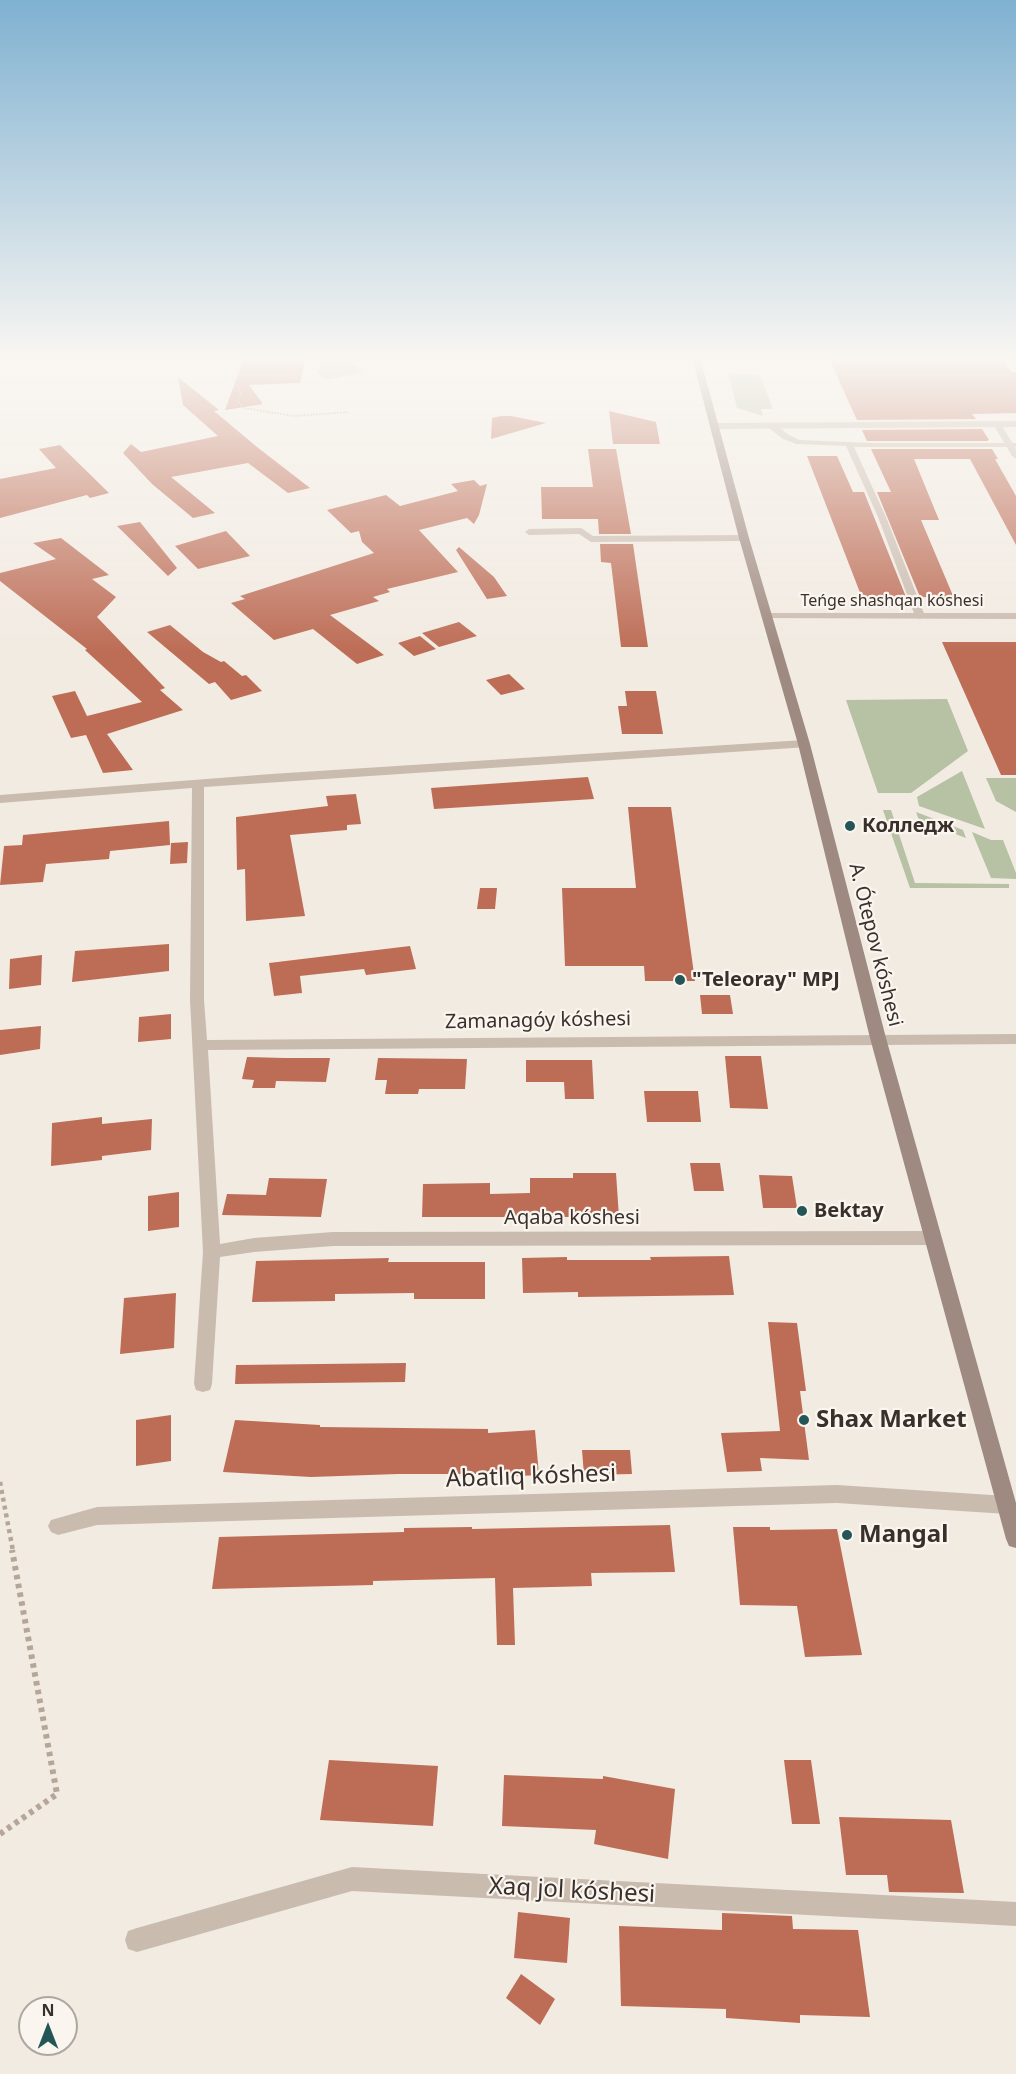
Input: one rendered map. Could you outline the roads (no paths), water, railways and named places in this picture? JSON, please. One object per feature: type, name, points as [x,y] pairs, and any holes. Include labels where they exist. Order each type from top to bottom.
[{"type":"main road","name":"A. Ótepov kóshesi","points":[[723,458],[804,744],[878,1038],[1016,1539]]},
{"type":"street","name":"Teńge shashqan kóshesi","points":[[768,616],[1016,616]]},
{"type":"street","points":[[0,799],[198,783],[804,744]]},
{"type":"street","points":[[198,783],[199,1045],[212,1252],[203,1384]]},
{"type":"street","name":"Zamanagóy kóshesi","points":[[199,1045],[878,1038],[1016,1039]]},
{"type":"street","name":"Aqaba kóshesi","points":[[212,1252],[254,1245],[333,1239],[932,1238]]},
{"type":"street","name":"Abatlıq kóshesi","points":[[58,1526],[108,1515],[837,1494],[1007,1505]]},
{"type":"street","name":"Xaq jol kóshesi","points":[[137,1940],[352,1879],[1016,1914]]},
{"type":"lane","points":[[855,458],[882,518],[920,616]]},
{"type":"lane","points":[[529,532],[581,531],[591,540],[744,538]]},
{"type":"place","name":"Колледж","points":[[850,826]]},
{"type":"place","name":"\"Teleoray\" MPJ","points":[[680,980]]},
{"type":"place","name":"Bektay","points":[[802,1211]]},
{"type":"place","name":"Shax Market","points":[[804,1420]]},
{"type":"place","name":"Mangal","points":[[847,1535]]}]
